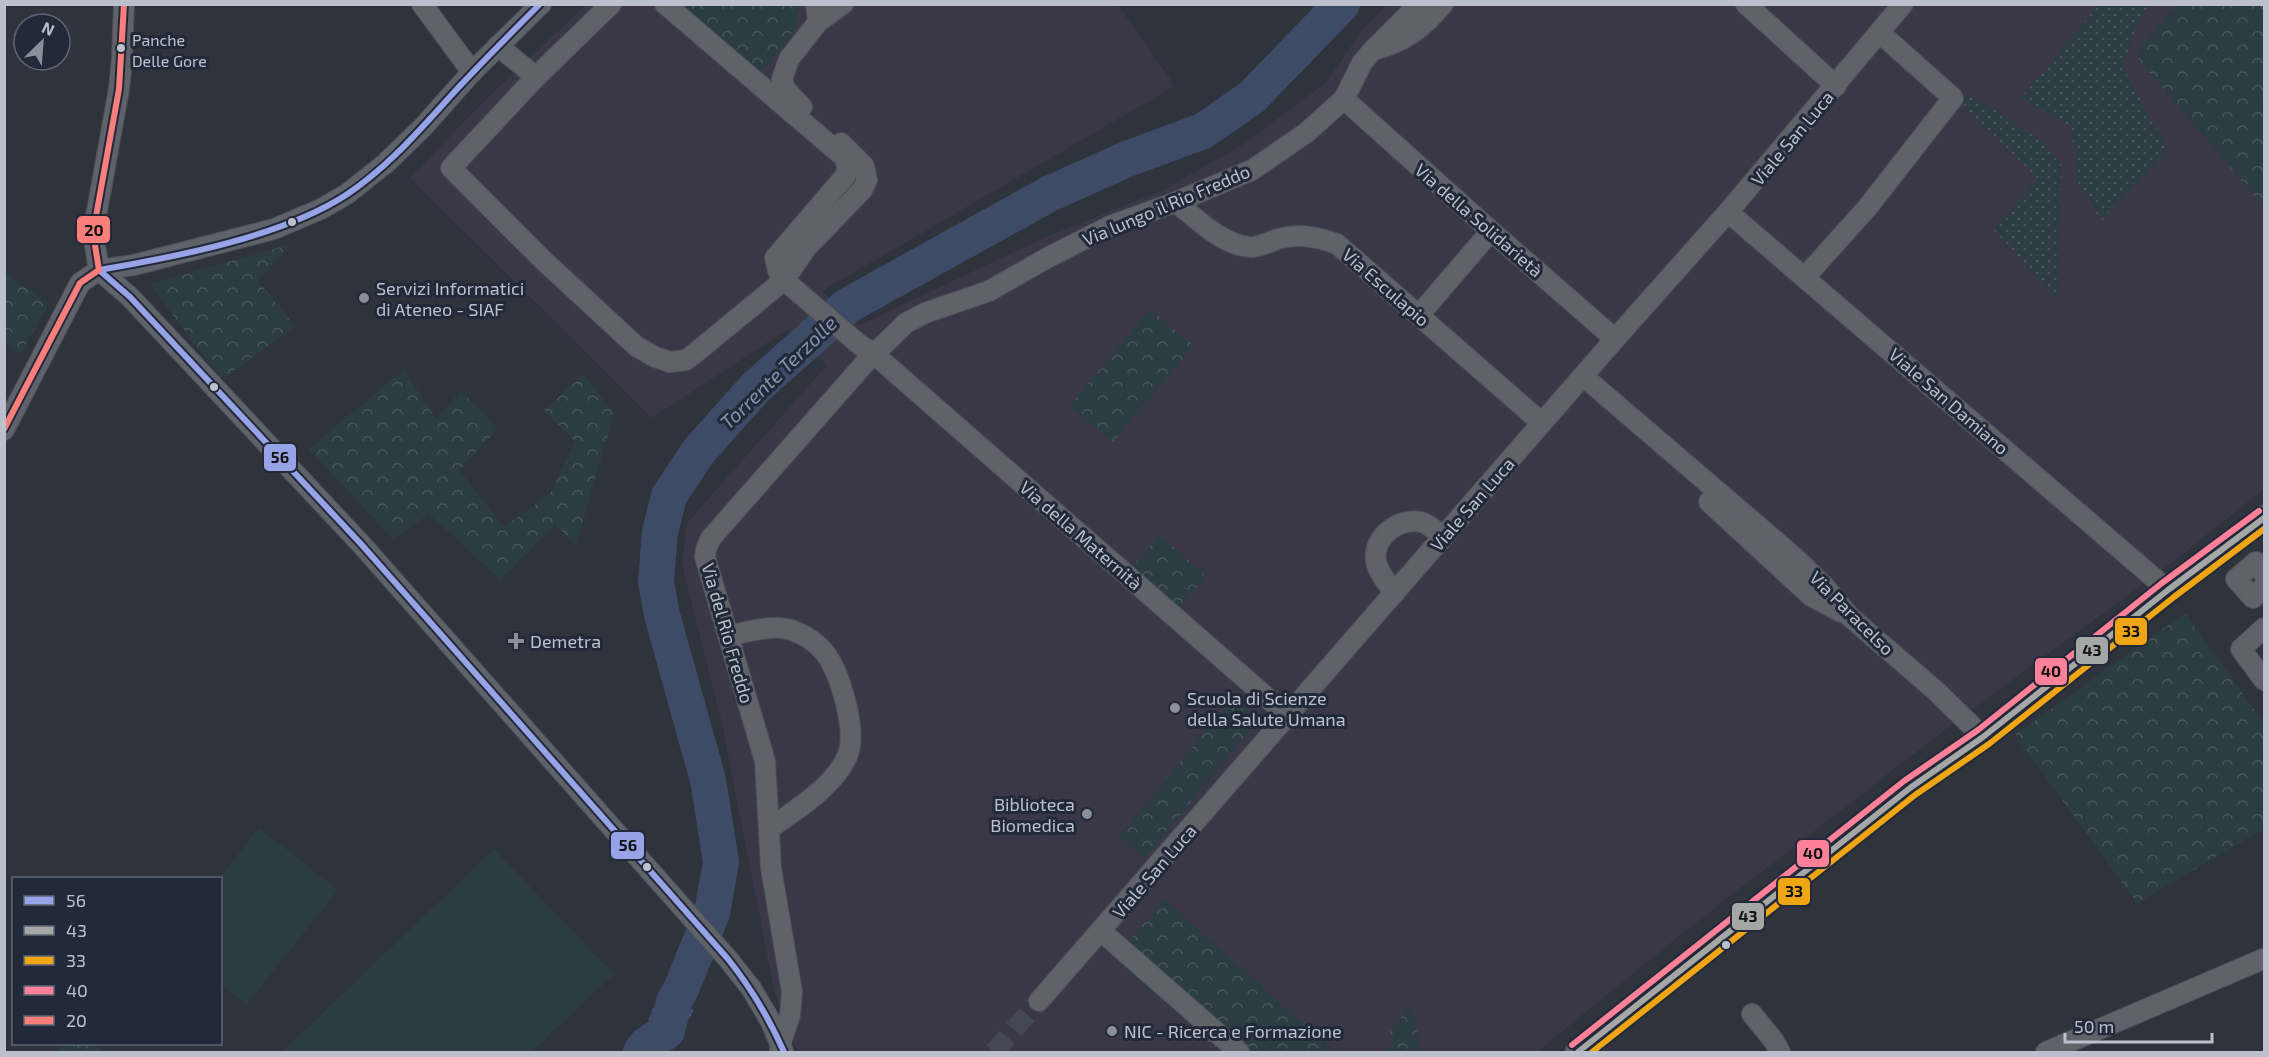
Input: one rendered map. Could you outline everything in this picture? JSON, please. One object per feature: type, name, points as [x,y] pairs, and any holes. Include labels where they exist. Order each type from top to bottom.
[{"type":"main road","points":[[1578,1053],[1910,788],[1983,737],[2168,590],[2265,518]]},
{"type":"street","points":[[124,4],[119,89],[93,233],[99,270],[130,297],[315,493],[728,959],[752,988],[771,1022],[781,1050]]},
{"type":"street","points":[[422,4],[472,72]]},
{"type":"street","points":[[4,430],[80,283],[99,270],[144,263],[274,229],[335,202],[386,163],[472,72],[541,4]]},
{"type":"street","points":[[611,4],[536,76],[451,168],[544,261],[636,346],[662,360],[677,363],[686,360],[784,280],[807,246],[862,189],[867,180],[867,175],[859,160],[794,100],[785,89],[782,79],[789,59],[817,13],[843,4]]},
{"type":"street","points":[[665,4],[845,158],[846,175],[775,258],[778,271],[784,280]]},
{"type":"street","name":"Via lungo il Rio Freddo","points":[[867,349],[915,318],[989,291],[1092,234],[1252,170],[1306,133],[1344,99],[1362,63],[1419,4]]},
{"type":"street","points":[[1372,51],[1394,45],[1414,34],[1443,4]]},
{"type":"street","points":[[1746,4],[1836,86]]},
{"type":"street","name":"Viale San Luca","points":[[1039,1001],[1614,339],[1728,212],[1836,86],[1901,5]]},
{"type":"street","points":[[1805,277],[1867,207],[1953,98],[1880,33]]},
{"type":"street","points":[[498,46],[536,76]]},
{"type":"street","name":"Via della Solidarietà","points":[[1344,99],[1614,339]]},
{"type":"street","points":[[830,222],[831,193]]},
{"type":"street","name":"Via Esculapio","points":[[1176,202],[1206,227],[1242,245],[1251,247],[1294,235],[1322,238],[1337,244],[1542,423]]},
{"type":"street","name":"Viale San Damiano","points":[[1728,212],[2168,590]]},
{"type":"street","points":[[1419,315],[1491,231]]},
{"type":"street","name":"Via della Maternità","points":[[784,280],[867,349],[1288,716]]},
{"type":"street","name":"Via del Rio Freddo","points":[[769,829],[764,755],[705,557],[706,549],[711,538],[867,349]]},
{"type":"street","name":"Via Paracelso","points":[[1582,376],[1793,556],[1824,586],[1849,615],[1983,737]]},
{"type":"street","name":"Via Paracelso","points":[[1718,492],[1709,502],[1810,596],[1849,615]]},
{"type":"street","points":[[1395,593],[1378,569],[1376,561],[1378,545],[1382,538],[1395,526],[1407,521],[1424,523],[1443,537]]},
{"type":"street","points":[[2217,554],[2236,579],[2261,599]]},
{"type":"street","points":[[2236,579],[2256,562],[2265,574]]},
{"type":"street","points":[[2265,628],[2241,649],[2265,680]]},
{"type":"street","points":[[728,636],[776,629],[792,630],[804,635],[826,654],[846,702],[850,744],[843,764],[820,791],[769,829],[772,879],[792,992],[789,1022],[781,1050]]},
{"type":"street","points":[[1101,931],[1239,1053]]},
{"type":"street","points":[[2046,1053],[2264,959]]},
{"type":"street","points":[[1752,1014],[1774,1041],[1780,1053]]},
{"type":"shaded area","points":[[586,5],[1118,5],[1175,86],[822,291],[860,325],[1041,239],[1163,190],[1239,147],[1326,83],[1361,31],[1387,5],[2264,5],[2264,489],[2169,565],[1955,722],[1684,932],[1537,1052],[798,1052],[774,990],[721,719],[682,566],[686,524],[827,365],[788,329],[652,418],[410,178],[486,99]]},
{"type":"green space","points":[[681,5],[798,5],[797,27],[761,73]]},
{"type":"green space","points":[[2099,5],[2151,5],[2137,22],[2123,68],[2168,150],[2101,221],[2077,180],[2071,126],[2021,98]]},
{"type":"green space","points":[[2175,5],[2264,5],[2264,208],[2135,55]]},
{"type":"green space","points":[[1967,96],[1994,110],[2040,140],[2061,162],[2058,300],[1994,230],[2038,178],[1961,104]]},
{"type":"green space","points":[[291,244],[258,281],[295,326],[224,378],[198,349],[150,284]]},
{"type":"green space","points":[[5,274],[49,303],[21,353],[5,342]]},
{"type":"green space","points":[[1150,309],[1194,346],[1113,442],[1069,406]]},
{"type":"green space","points":[[404,370],[436,419],[461,391],[498,429],[459,470],[504,527],[550,494],[575,441],[544,411],[583,374],[614,414],[576,545],[555,524],[501,580],[429,514],[393,539],[309,449]]},
{"type":"green space","points":[[1160,535],[1207,576],[1177,610],[1130,569]]},
{"type":"green space","points":[[2185,613],[2264,723],[2264,829],[2137,903],[2015,735]]},
{"type":"green space","points":[[1235,695],[1258,720],[1144,859],[1118,837]]},
{"type":"green space","points":[[259,828],[338,890],[246,1005],[222,985],[222,877],[220,877]]},
{"type":"green space","points":[[494,849],[614,974],[532,1052],[282,1052]]},
{"type":"green space","points":[[1165,899],[1335,1052],[1251,1052],[1127,943]]},
{"type":"green space","points":[[1131,967],[1228,1052],[1221,1052],[1128,971]]},
{"type":"green space","points":[[1408,1009],[1415,1018],[1420,1052],[1384,1052],[1394,1040],[1388,1034]]},
{"type":"green space","points":[[64,1045],[90,1045],[107,1052],[57,1052]]},
{"type":"water","points":[[659,995],[694,1010],[680,1035],[648,1020]]},
{"type":"waterway","name":"Torrente Terzolle","points":[[641,1052],[646,1045],[667,1031],[674,1002],[712,913],[721,862],[708,780],[662,615],[656,582],[660,532],[669,496],[698,452],[755,388],[847,306],[1049,194],[1127,159],[1203,131],[1252,97],[1342,4]]},
{"type":"tunnel","points":[[994,1052],[1039,1001]]},
{"type":"transit line","name":"20","points":[[4,429],[80,283],[99,270],[93,233],[119,89],[124,4]]},
{"type":"transit line","name":"56","points":[[99,270],[193,252],[259,234],[291,223],[346,195],[377,172],[405,145],[477,67],[540,4]]},
{"type":"transit line","name":"56","points":[[99,270],[130,297],[361,544],[728,959],[759,1004],[784,1052]]},
{"type":"transit line","name":"40","points":[[1572,1045],[1904,781],[1978,730],[2162,583],[2259,511]]},
{"type":"transit line","name":"43","points":[[1578,1052],[1910,788],[1983,737],[2168,590],[2264,518]]},
{"type":"transit line","name":"33","points":[[1592,1052],[1915,795],[1989,744],[2174,597],[2264,529]]},
{"type":"place","name":"Panche Delle Gore","points":[[121,48]]},
{"type":"place","name":"Servizi Informatici di Ateneo - SIAF","points":[[364,298]]},
{"type":"place","name":"Demetra","points":[[516,641]]},
{"type":"place","name":"Scuola di Scienze della Salute Umana","points":[[1175,708]]},
{"type":"place","name":"Biblioteca Biomedica","points":[[1087,814]]},
{"type":"place","name":"NIC - Ricerca e Formazione","points":[[1112,1031]]}]
